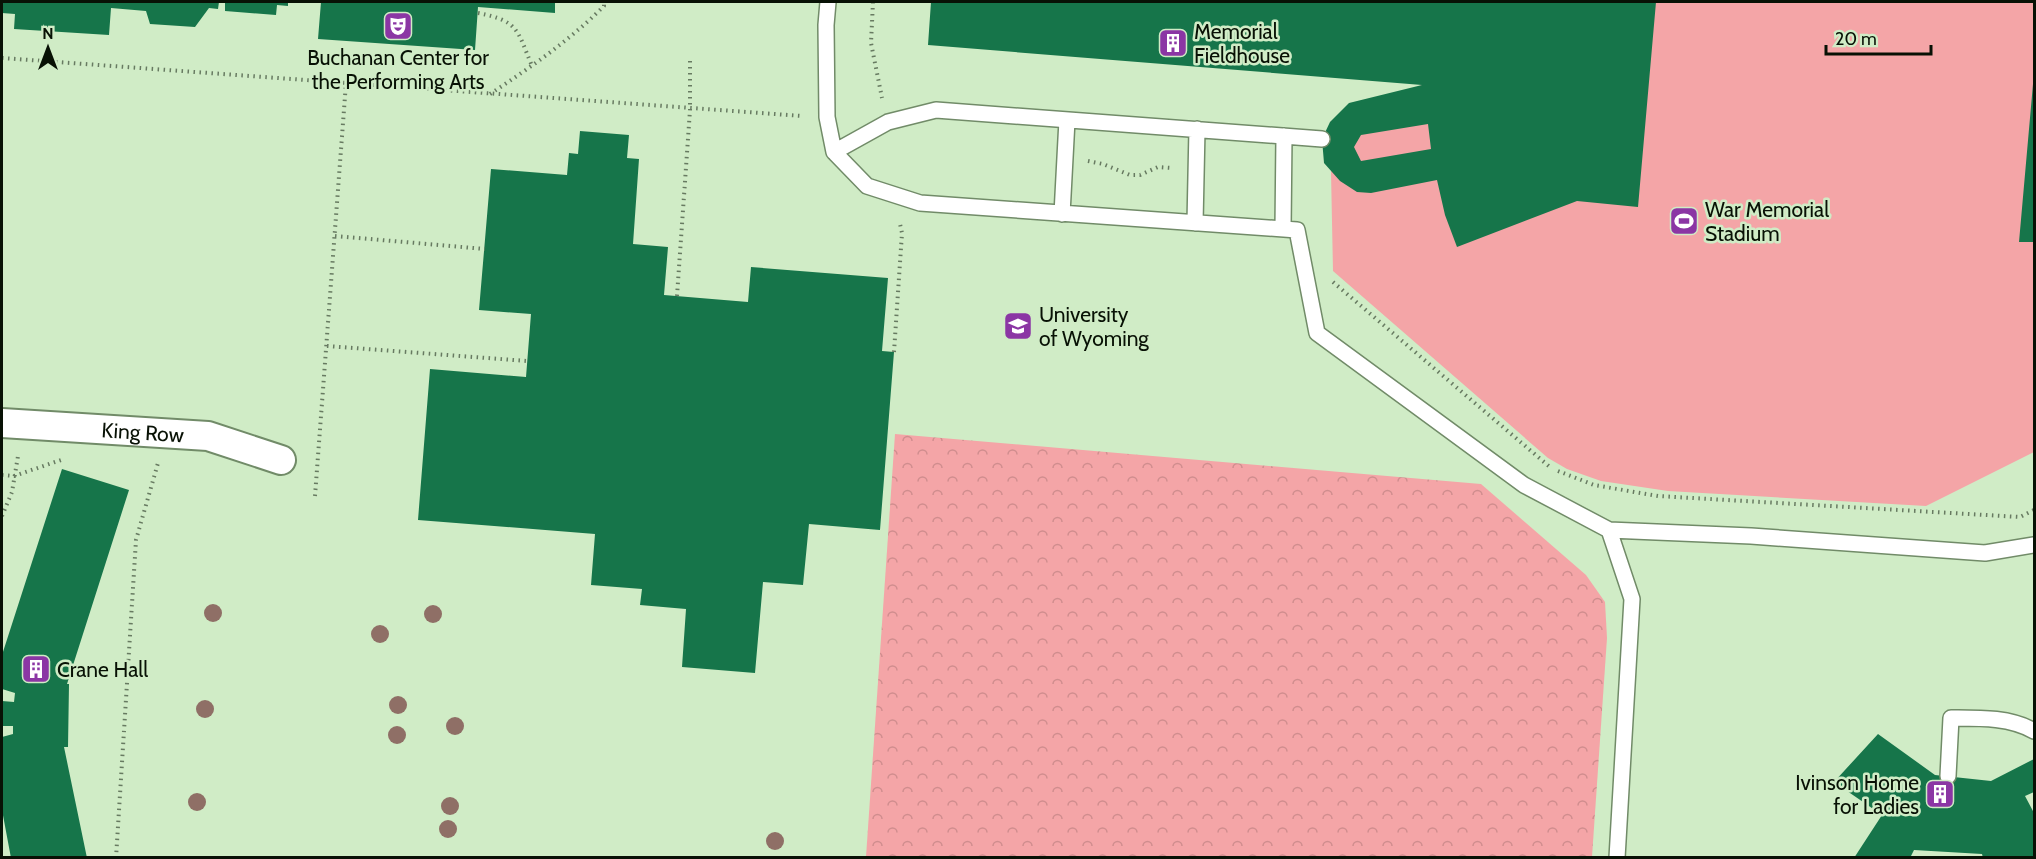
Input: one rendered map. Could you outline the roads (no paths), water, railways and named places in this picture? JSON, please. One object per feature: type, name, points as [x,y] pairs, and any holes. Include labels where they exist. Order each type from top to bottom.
[{"type":"street","name":"King Row","points":[[12,423],[208,436],[281,460]]},
{"type":"lane","points":[[828,2],[827,117],[834,152],[867,186],[920,203],[1297,230],[1317,333],[1524,485],[1609,530],[1751,536],[1985,554],[2034,545]]},
{"type":"lane","points":[[834,152],[888,122],[936,110],[1323,139]]},
{"type":"lane","points":[[1062,214],[1067,120]]},
{"type":"lane","points":[[1196,223],[1197,129]]},
{"type":"lane","points":[[1283,229],[1284,136]]},
{"type":"lane","points":[[1609,530],[1632,599],[1617,858]]},
{"type":"lane","points":[[1948,776],[1951,718],[1989,718],[2025,725],[2034,731]]},
{"type":"place","name":"Buchanan Center for the Performing Arts","points":[[398,26]]},
{"type":"place","name":"Memorial Fieldhouse","points":[[1173,43]]},
{"type":"place","name":"War Memorial Stadium","points":[[1684,221]]},
{"type":"place","name":"University of Wyoming","points":[[1018,326]]},
{"type":"place","name":"Crane Hall","points":[[36,669]]},
{"type":"place","name":"Ivinson Home for Ladies","points":[[1940,794]]}]
